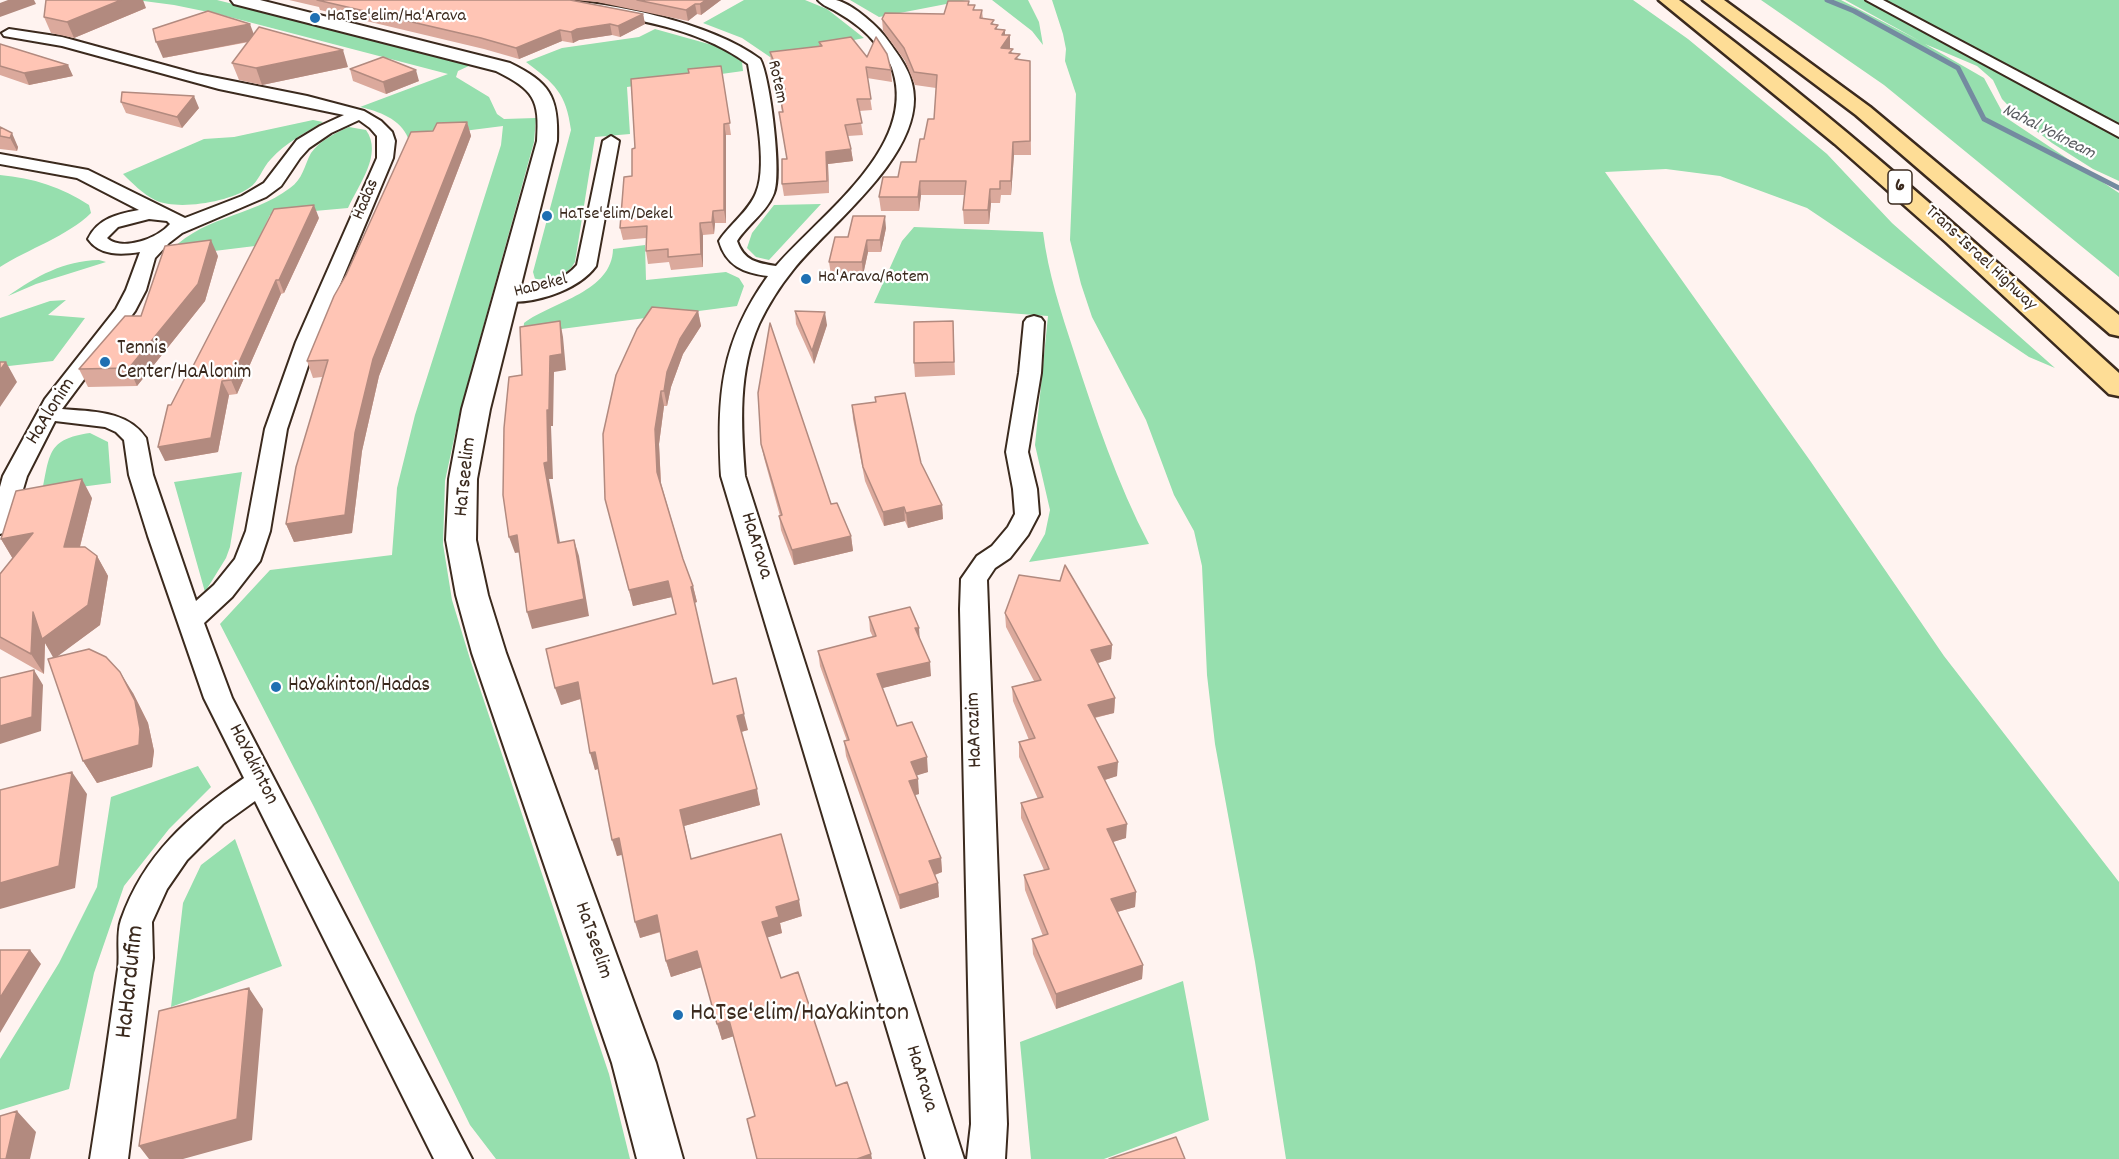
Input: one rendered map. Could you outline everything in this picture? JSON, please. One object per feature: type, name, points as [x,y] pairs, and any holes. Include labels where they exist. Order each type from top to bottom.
[{"type":"highway","name":"Trans-Israel Highway","points":[[1668,0],[1801,102],[1901,187],[2119,388]]},
{"type":"highway","name":"Trans-Israel Highway","points":[[1712,0],[1863,111],[2119,328]]},
{"type":"street","name":"HaTseelim","points":[[240,0],[475,58],[503,67],[524,77],[537,87],[547,104],[547,141],[476,409],[463,479],[461,540],[472,595],[489,653],[634,1063],[660,1159]]},
{"type":"street","name":"Rotem","points":[[551,0],[689,31],[730,44],[748,54],[755,62],[770,172],[766,194],[728,241],[731,254],[742,265],[782,272]]},
{"type":"street","name":"HaArava","points":[[825,0],[873,31],[891,50],[905,82],[907,100],[902,123],[876,169],[782,272],[759,305],[743,339],[732,382],[730,427],[733,476],[945,1159]]},
{"type":"street","points":[[1873,0],[2119,132]]},
{"type":"street","name":"Hadas","points":[[9,33],[69,42],[217,83],[315,102],[369,119],[384,132],[388,145],[385,158],[306,342],[276,429],[258,531],[247,561],[224,591],[191,620]]},
{"type":"street","points":[[168,224],[136,216],[111,224],[103,229],[97,239],[100,244],[115,248],[139,247],[168,224],[249,199],[282,177],[291,156],[298,148],[326,130],[358,115]]},
{"type":"street","name":"HaDekel","points":[[506,296],[565,285],[578,277],[586,266],[611,141]]},
{"type":"street","points":[[0,159],[82,174],[168,224]]},
{"type":"street","points":[[111,224],[119,213],[120,205],[112,190]]},
{"type":"street","name":"HaAlonim","points":[[0,526],[15,476],[56,399],[125,311],[136,290],[146,257],[168,224]]},
{"type":"street","points":[[115,248],[130,259],[139,277]]},
{"type":"street","name":"HaArazim","points":[[986,1159],[989,1124],[974,579],[986,562],[1001,552],[1019,530],[1026,514],[1025,489],[1017,452],[1030,373],[1034,322]]},
{"type":"street","name":"HaYakinton","points":[[48,414],[109,421],[124,427],[135,438],[141,475],[218,698],[453,1159]]},
{"type":"street","name":"HaHardufim","points":[[109,1159],[136,958],[136,922],[154,882],[176,851],[212,816],[261,781]]},
{"type":"green space","points":[[136,0],[217,0],[473,64],[458,71],[456,77],[489,97],[497,114],[504,119],[536,118],[534,142],[460,411],[445,481],[443,544],[452,600],[609,1074],[630,1159],[496,1159],[470,1125],[314,807],[220,624],[270,570],[392,555],[397,488],[415,415],[501,145],[503,126],[408,138],[405,131],[394,121],[360,107],[448,74],[218,14]]},
{"type":"green space","points":[[744,0],[805,0],[827,9],[864,38],[770,57],[742,38],[703,23]]},
{"type":"green space","points":[[850,0],[967,0],[879,17]]},
{"type":"green space","points":[[992,0],[1028,0],[1039,22],[1043,45],[1032,31]]},
{"type":"green space","points":[[1052,0],[1633,0],[1688,39],[1827,154],[1892,223],[2055,368],[2029,357],[1807,208],[1720,176],[1666,169],[1605,172],[1811,462],[1944,656],[2119,882],[2119,1159],[1286,1159],[1255,962],[1215,744],[1207,675],[1202,566],[1194,531],[1174,495],[1146,420],[1092,317],[1081,284],[1070,240],[1076,94],[1065,61],[1066,49],[1063,34]]},
{"type":"green space","points":[[1761,0],[1841,0],[1920,41],[1845,0],[2119,0],[2119,181],[2093,169],[2052,143],[2021,119],[2002,99],[1993,80],[1977,66],[1925,44],[1984,78],[2005,117],[2119,193],[2119,277],[1884,85]]},
{"type":"green space","points":[[655,29],[723,48],[742,62],[743,71],[627,87],[630,134],[595,137],[575,262],[563,275],[548,279],[535,279],[533,272],[571,130],[566,107],[558,90],[526,62],[562,48],[639,37]]},
{"type":"green space","points":[[313,120],[323,122],[282,148],[252,185],[240,193],[216,201],[189,205],[165,203],[146,195],[123,174],[204,139],[234,137]]},
{"type":"green space","points":[[349,127],[366,130],[371,139],[372,149],[368,169],[348,208],[270,215],[255,246],[165,257],[178,243],[193,233],[258,206],[290,188],[301,176],[314,149],[329,137]]},
{"type":"green space","points":[[0,175],[24,178],[58,188],[89,205],[91,213],[71,229],[0,267]]},
{"type":"green space","points":[[821,204],[769,260],[756,257],[747,248],[752,233],[774,205]]},
{"type":"green space","points":[[914,227],[1043,232],[1048,262],[1064,322],[1090,401],[1107,450],[1149,544],[1029,562],[1045,534],[1050,510],[1035,445],[1048,316],[874,303],[902,241]]},
{"type":"green space","points":[[645,245],[646,280],[726,272],[739,278],[744,286],[737,306],[523,334],[524,323],[579,294],[603,276],[610,264],[613,249]]},
{"type":"green space","points":[[99,260],[106,262],[36,284],[8,296],[51,271],[74,263]]},
{"type":"green space","points":[[66,300],[48,315],[85,318],[53,361],[0,367],[0,318],[50,301]]},
{"type":"green space","points":[[90,433],[108,442],[111,483],[42,492],[49,458],[53,450],[65,439]]},
{"type":"green space","points":[[242,472],[230,547],[226,558],[205,592],[174,482]]},
{"type":"green space","points":[[198,766],[211,787],[169,829],[124,886],[94,973],[69,1089],[0,1110],[0,1059],[59,963],[97,887],[111,797]]},
{"type":"green space","points":[[235,839],[282,966],[171,1007],[183,903],[201,865]]},
{"type":"green space","points":[[1183,981],[1209,1120],[1104,1159],[1031,1159],[1020,1042]]},
{"type":"building","points":[[46,0],[121,0],[67,22],[44,17]]},
{"type":"building","points":[[317,0],[570,0],[643,14],[618,26],[610,24],[571,32],[560,30],[516,48]]},
{"type":"building","points":[[637,0],[706,0],[686,10]]},
{"type":"building","points":[[948,1],[969,1],[968,5],[975,5],[973,10],[982,10],[980,18],[994,20],[991,24],[998,25],[995,29],[1005,30],[1002,35],[1010,35],[1001,48],[1013,49],[1009,53],[1020,54],[1015,59],[1030,61],[1030,141],[1013,142],[1011,181],[1000,181],[1000,189],[990,189],[988,210],[963,210],[966,181],[920,181],[918,197],[879,197],[883,177],[898,177],[901,162],[916,162],[920,139],[924,139],[928,119],[934,119],[937,75],[914,72],[904,48],[882,19],[885,13],[944,14]]},
{"type":"building","points":[[208,11],[250,24],[156,42],[153,29]]},
{"type":"building","points":[[259,27],[343,50],[256,68],[232,63]]},
{"type":"building","points":[[851,37],[867,57],[876,37],[887,54],[891,70],[866,67],[871,99],[857,99],[862,123],[845,125],[851,149],[826,152],[827,181],[782,184],[782,159],[787,159],[779,112],[783,112],[779,90],[785,89],[770,52],[822,46],[819,42]]},
{"type":"building","points":[[0,44],[68,65],[24,73],[0,66]]},
{"type":"building","points":[[383,57],[416,70],[383,82],[350,69]]},
{"type":"building","points":[[721,66],[730,123],[724,124],[724,210],[713,211],[712,222],[700,223],[701,254],[668,257],[668,249],[646,251],[647,226],[620,228],[624,177],[632,176],[632,149],[635,148],[631,79],[689,73],[688,69]]},
{"type":"building","points":[[122,92],[194,96],[177,117],[121,102]]},
{"type":"building","points":[[467,122],[373,359],[355,433],[345,515],[286,524],[296,467],[328,360],[307,361],[334,296],[346,275],[411,132],[433,131],[437,123]]},
{"type":"building","points":[[0,127],[12,133],[10,138],[0,136]]},
{"type":"building","points":[[314,205],[279,280],[276,280],[231,380],[222,381],[211,438],[158,447],[168,405],[171,405],[191,370],[274,209]]},
{"type":"building","points":[[853,216],[885,216],[880,240],[867,240],[862,262],[829,262],[835,237],[848,237]]},
{"type":"building","points":[[211,240],[198,284],[129,368],[79,369],[125,316],[141,316],[165,246]]},
{"type":"building","points":[[652,307],[698,311],[680,339],[667,372],[664,391],[661,391],[655,429],[657,472],[693,586],[691,587],[713,684],[736,678],[744,714],[737,716],[757,789],[680,810],[691,859],[781,834],[799,900],[776,907],[779,917],[762,922],[781,978],[798,972],[836,1086],[847,1082],[871,1154],[857,1159],[757,1159],[747,1119],[755,1116],[729,1020],[717,1024],[697,951],[666,961],[657,915],[635,922],[619,838],[612,840],[595,752],[590,753],[578,682],[555,688],[546,649],[676,614],[668,581],[629,590],[605,499],[603,434],[616,375],[637,329]]},
{"type":"building","points":[[795,311],[825,312],[812,351]]},
{"type":"building","points":[[560,321],[562,354],[550,356],[549,410],[547,410],[548,462],[544,463],[558,543],[574,540],[584,599],[527,612],[517,535],[509,537],[503,495],[504,428],[509,377],[522,375],[520,327]]},
{"type":"building","points":[[953,321],[954,362],[914,363],[914,322]]},
{"type":"building","points":[[770,323],[831,504],[837,503],[851,536],[792,550],[779,516],[782,515],[761,444],[758,393]]},
{"type":"building","points":[[0,362],[6,362],[0,370]]},
{"type":"building","points":[[905,393],[921,463],[942,505],[906,513],[904,507],[883,512],[863,467],[852,405],[876,402],[875,397]]},
{"type":"building","points":[[82,479],[64,547],[85,547],[97,556],[88,605],[42,639],[33,612],[31,654],[0,637],[0,574],[33,533],[1,539],[16,491]]},
{"type":"building","points":[[1065,565],[1112,645],[1091,650],[1115,698],[1088,705],[1118,762],[1098,767],[1127,824],[1107,829],[1136,892],[1111,899],[1143,965],[1056,994],[1032,939],[1048,934],[1024,875],[1049,869],[1021,803],[1043,797],[1019,742],[1035,738],[1012,687],[1041,680],[1005,613],[1019,575],[1060,581]]},
{"type":"building","points":[[910,607],[919,628],[915,628],[930,662],[877,674],[897,726],[912,722],[927,757],[911,762],[918,779],[909,781],[941,858],[929,861],[938,883],[899,895],[844,741],[849,740],[818,651],[876,636],[869,617]]},
{"type":"building","points":[[89,649],[106,657],[120,672],[135,701],[140,729],[139,745],[83,761],[48,659]]},
{"type":"building","points":[[34,670],[32,717],[0,726],[0,678]]},
{"type":"building","points":[[72,772],[59,866],[0,883],[0,790]]},
{"type":"building","points":[[0,950],[30,950],[0,998]]},
{"type":"building","points":[[249,988],[237,1119],[139,1146],[159,1011]]},
{"type":"building","points":[[17,1111],[6,1159],[0,1159],[0,1116]]},
{"type":"building","points":[[1176,1137],[1185,1159],[1109,1159]]},
{"type":"waterway","name":"Nahal Yokneam","points":[[1827,0],[1854,11],[1958,68],[1984,119],[2119,188]]},
{"type":"place","name":"HaTse'elim/Ha'Arava","points":[[315,18]]},
{"type":"place","name":"HaTse'elim/Dekel","points":[[547,216]]},
{"type":"place","name":"Ha'Arava/Rotem","points":[[806,279]]},
{"type":"place","name":"Tennis Center/HaAlonim","points":[[105,362]]},
{"type":"place","name":"HaYakinton/Hadas","points":[[276,687]]},
{"type":"place","name":"HaTse'elim/HaYakinton","points":[[678,1015]]}]
